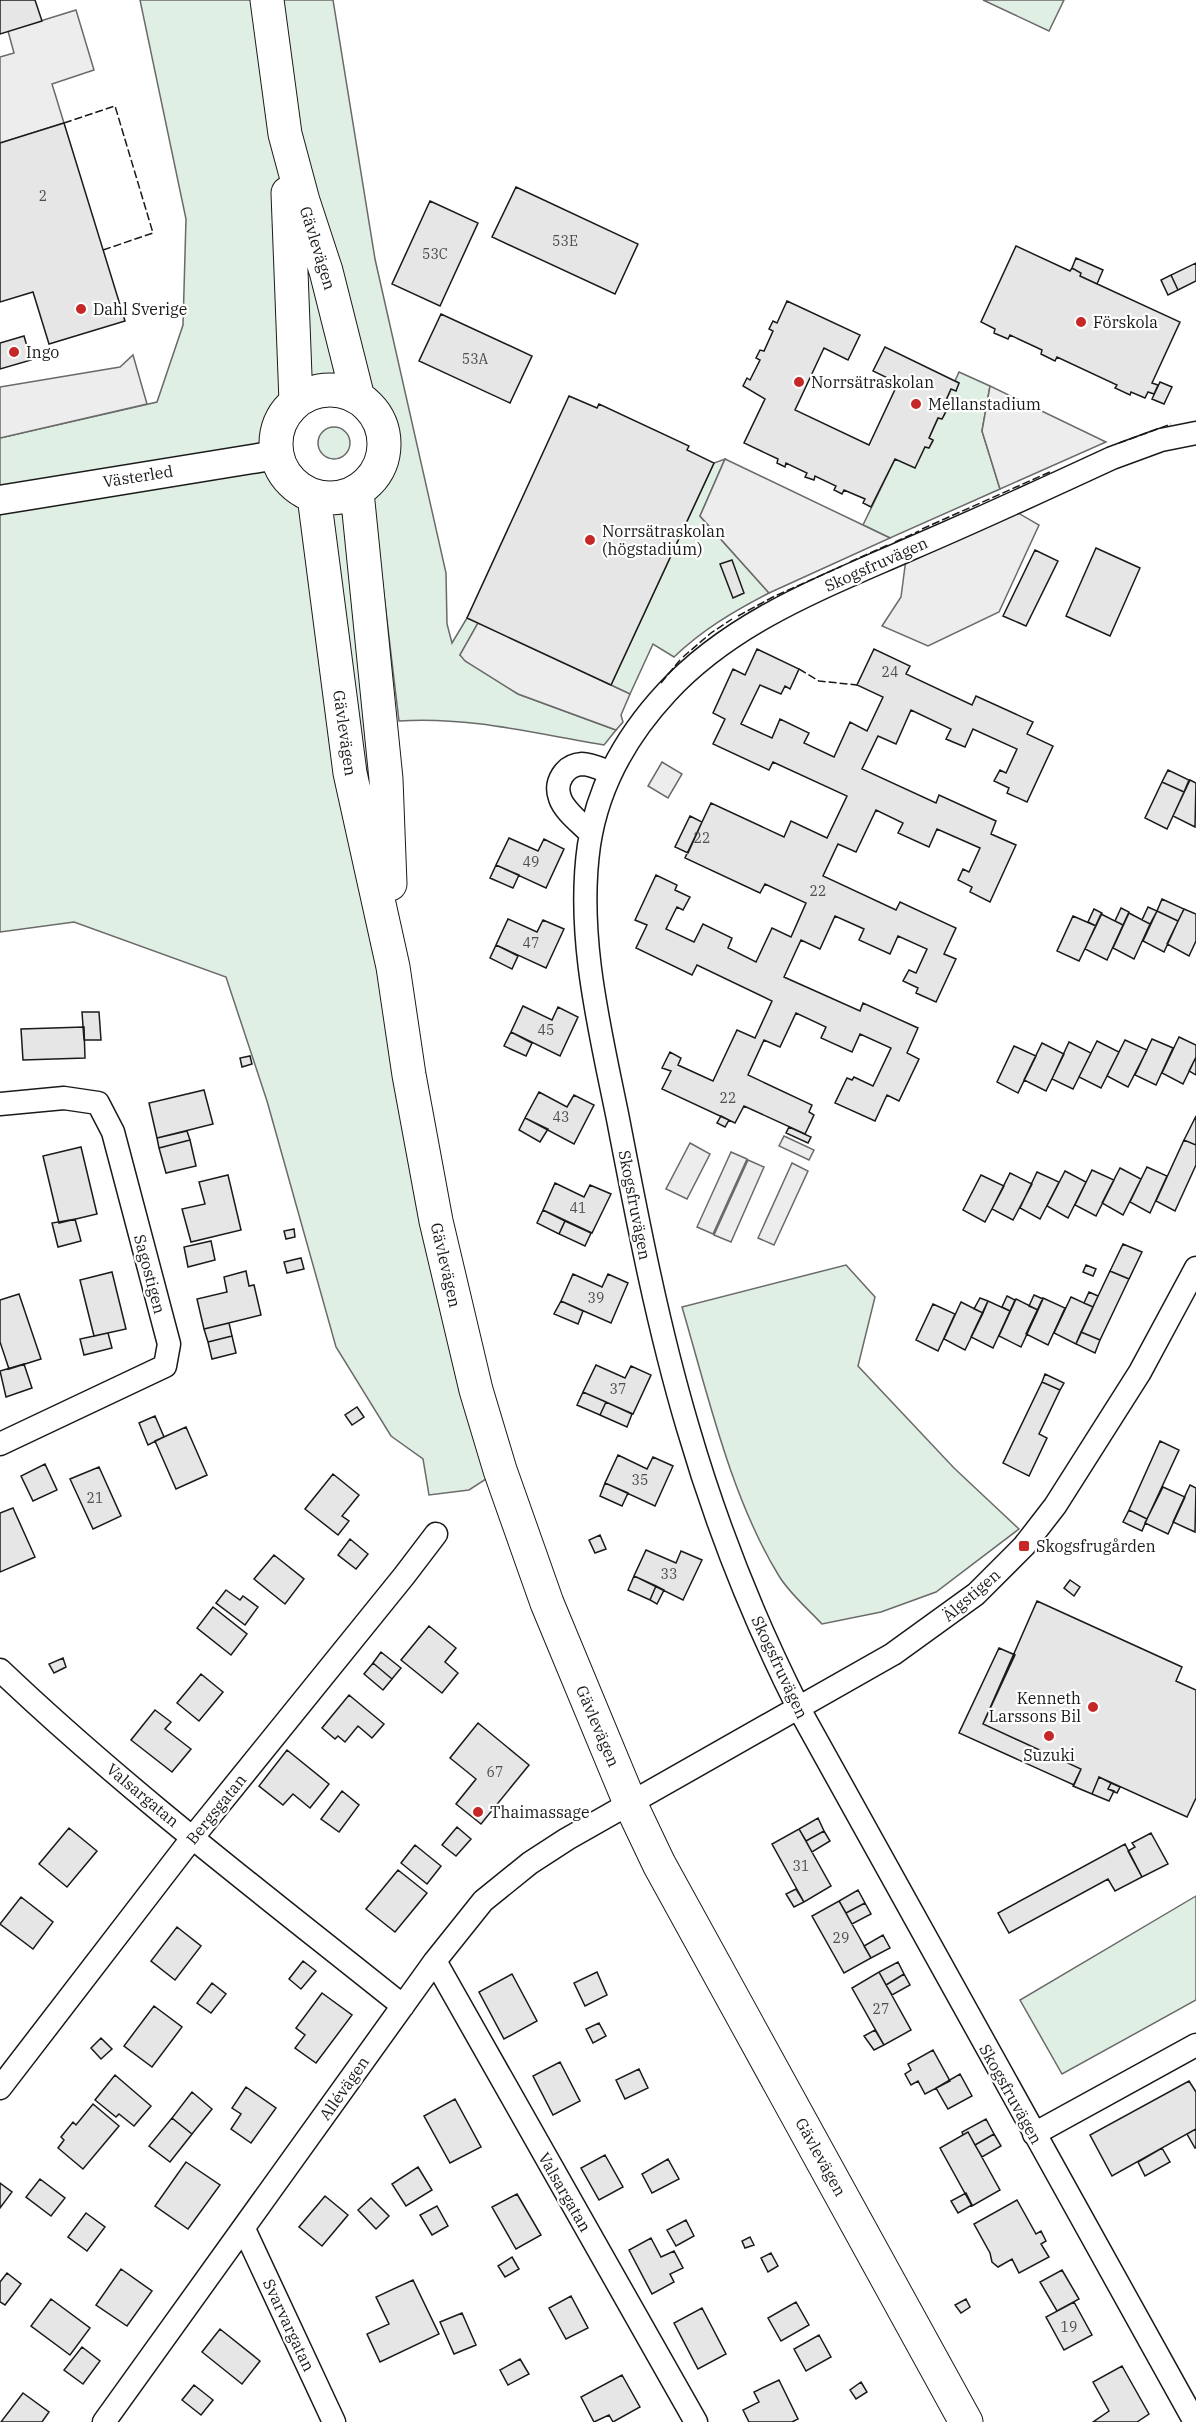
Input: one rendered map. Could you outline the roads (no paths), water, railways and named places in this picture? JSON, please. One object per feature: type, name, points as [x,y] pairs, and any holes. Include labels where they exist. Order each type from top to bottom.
[{"type":"main road","name":"Gävlevägen","points":[[267,0],[285,134],[293,278],[296,402]]},
{"type":"main road","name":"Gävlevägen","points":[[285,134],[303,201],[327,271],[358,398],[375,412],[383,430],[384,446],[381,464],[371,480],[357,492],[386,779],[393,967]]},
{"type":"main road","points":[[357,492],[336,498],[314,496],[301,490],[290,481],[282,469],[277,455],[276,441],[280,425],[287,412],[296,402],[311,393],[345,392],[358,398]]},
{"type":"main road","name":"Gävlevägen","points":[[314,496],[350,773],[393,967],[427,1175],[449,1280],[476,1390],[530,1558],[630,1803],[659,1864],[966,2422]]},
{"type":"street","name":"Skogsfruvägen","points":[[1194,2422],[798,1707],[773,1656],[726,1543],[687,1427],[650,1280],[602,1038],[588,948],[584,901],[591,834],[609,772],[629,738],[665,694],[701,657],[764,616],[1112,458],[1161,440],[1196,433]]},
{"type":"street","name":"Västerled","points":[[0,500],[277,455]]},
{"type":"street","points":[[591,834],[560,799],[559,783],[564,773],[572,766],[584,764],[609,772]]},
{"type":"street","name":"Sagostigen","points":[[0,1104],[64,1098],[98,1103],[113,1132],[170,1344],[165,1366],[0,1444]]},
{"type":"street","name":"Älgstigen","points":[[630,1803],[893,1654],[976,1594],[1024,1546],[1055,1506],[1140,1372],[1196,1268]]},
{"type":"street","name":"Bergsgatan","points":[[0,2088],[193,1837],[404,1576],[436,1533]]},
{"type":"street","name":"Valsargatan","points":[[0,1670],[44,1712],[193,1837],[403,2006]]},
{"type":"street","name":"Allévägen","points":[[105,2422],[435,1961],[483,1901],[530,1863],[630,1803]]},
{"type":"street","name":"Valsargatan","points":[[435,1961],[696,2422]]},
{"type":"street","points":[[1034,2134],[1196,2045]]},
{"type":"street","name":"Svarvargatan","points":[[244,2229],[334,2422]]},
{"type":"place","name":"Dahl Sverige","points":[[81,309]]},
{"type":"place","name":"Förskola","points":[[1081,322]]},
{"type":"place","name":"Ingo","points":[[14,352]]},
{"type":"place","name":"Norrsätraskolan","points":[[799,382]]},
{"type":"place","name":"Mellanstadium","points":[[916,404]]},
{"type":"place","name":"Norrsätraskolan (högstadium)","points":[[590,540]]},
{"type":"place","name":"Skogsfrugården","points":[[1024,1546]]},
{"type":"place","name":"Kenneth Larssons Bil","points":[[1093,1707]]},
{"type":"place","name":"Suzuki","points":[[1049,1736]]},
{"type":"place","name":"Thaimassage","points":[[478,1812]]}]
